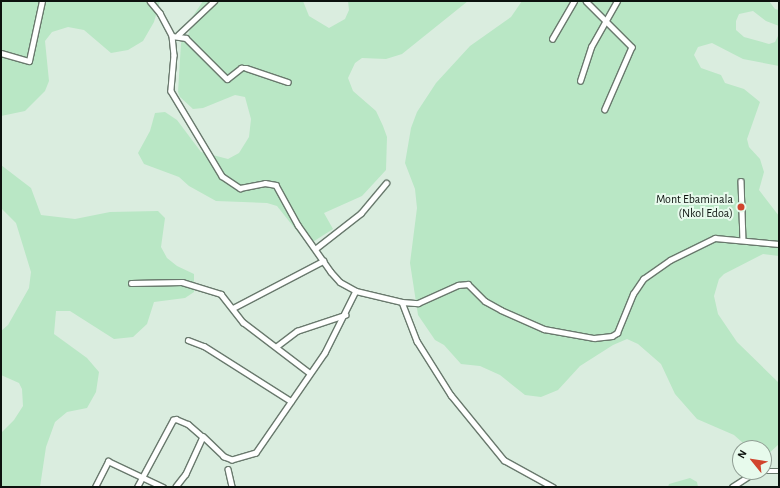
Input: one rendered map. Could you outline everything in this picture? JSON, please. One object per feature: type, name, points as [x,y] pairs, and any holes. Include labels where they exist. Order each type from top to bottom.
[{"type":"street","points":[[1,53],[29,61],[42,1]]},
{"type":"street","points":[[150,1],[160,13],[172,36],[174,55],[170,87],[222,176],[240,188],[265,183],[276,185],[323,261],[340,282],[356,291],[402,302],[418,303],[458,285],[468,284],[485,301],[501,310],[544,329],[594,338],[612,336],[617,333],[633,294],[653,270],[710,238],[779,244]]},
{"type":"street","points":[[178,35],[214,1]]},
{"type":"street","points":[[552,39],[574,1]]},
{"type":"street","points":[[586,1],[604,22],[632,47],[605,109]]},
{"type":"street","points":[[580,81],[591,47],[617,1]]},
{"type":"street","points":[[172,36],[178,35],[186,38],[227,79],[240,68],[246,68],[288,82]]},
{"type":"street","points":[[740,181],[743,240]]},
{"type":"street","points":[[315,249],[361,213],[386,183]]},
{"type":"street","points":[[233,308],[323,261]]},
{"type":"street","points":[[131,283],[171,281],[197,284],[221,294],[242,322],[310,373]]},
{"type":"street","points":[[137,487],[173,420],[176,419],[188,424],[224,457],[232,460],[246,458],[256,453],[263,445],[310,373],[345,316],[356,291]]},
{"type":"street","points":[[402,302],[417,341],[451,395],[504,460],[551,486]]},
{"type":"street","points":[[276,346],[297,331],[345,316]]},
{"type":"street","points":[[188,340],[204,346],[291,400]]},
{"type":"street","points":[[176,487],[186,474],[203,437]]},
{"type":"street","points":[[94,487],[108,461],[163,487]]},
{"type":"street","points":[[228,469],[232,487]]},
{"type":"street","points":[[732,487],[743,480]]},
{"type":"green space","points":[[1,1],[160,1],[154,22],[143,41],[128,50],[111,53],[84,30],[68,27],[52,32],[45,41],[49,81],[45,91],[25,111],[1,116]]},
{"type":"green space","points":[[203,1],[303,1],[309,16],[329,28],[345,19],[349,10],[348,1],[468,1],[402,54],[386,59],[362,58],[355,63],[348,78],[353,91],[376,111],[383,126],[387,137],[386,170],[362,196],[324,213],[333,229],[308,245],[277,206],[267,203],[216,201],[189,186],[179,177],[144,164],[138,153],[150,131],[155,113],[165,112],[177,120],[201,152],[228,159],[239,153],[249,137],[251,119],[245,97],[235,95],[203,108],[193,109],[180,97],[178,92],[181,43],[189,33],[191,19]]},
{"type":"green space","points":[[522,1],[769,1],[775,9],[779,10],[779,26],[766,21],[753,11],[739,14],[736,21],[736,30],[744,37],[769,44],[775,42],[779,34],[779,66],[743,59],[712,43],[698,47],[694,55],[701,68],[721,75],[725,83],[744,89],[760,102],[747,139],[749,147],[760,159],[764,172],[759,190],[779,216],[779,256],[763,254],[724,274],[719,279],[714,296],[718,314],[737,342],[779,383],[779,444],[772,451],[772,440],[740,440],[734,435],[697,419],[675,394],[661,364],[638,344],[627,339],[613,345],[580,366],[558,390],[541,397],[525,395],[500,375],[480,366],[461,364],[444,345],[435,340],[418,315],[410,263],[417,208],[415,189],[405,163],[411,128],[417,112],[436,83],[470,46],[511,17]]},
{"type":"green space","points":[[1,165],[31,188],[41,215],[75,219],[110,212],[158,211],[165,218],[161,247],[167,258],[177,266],[194,274],[194,292],[185,298],[154,302],[147,324],[133,337],[114,339],[70,311],[56,311],[54,334],[87,358],[99,372],[96,392],[87,408],[67,412],[55,422],[46,447],[40,487],[1,487],[1,433],[14,420],[23,406],[22,389],[19,383],[1,375],[1,331],[8,325],[29,288],[31,272],[16,223],[1,208]]},
{"type":"green space","points":[[690,478],[697,482],[698,487],[668,487],[669,484]]},
{"type":"place","name":"Mont Ebaminala (Nkol Edoa)","points":[[741,207]]}]
